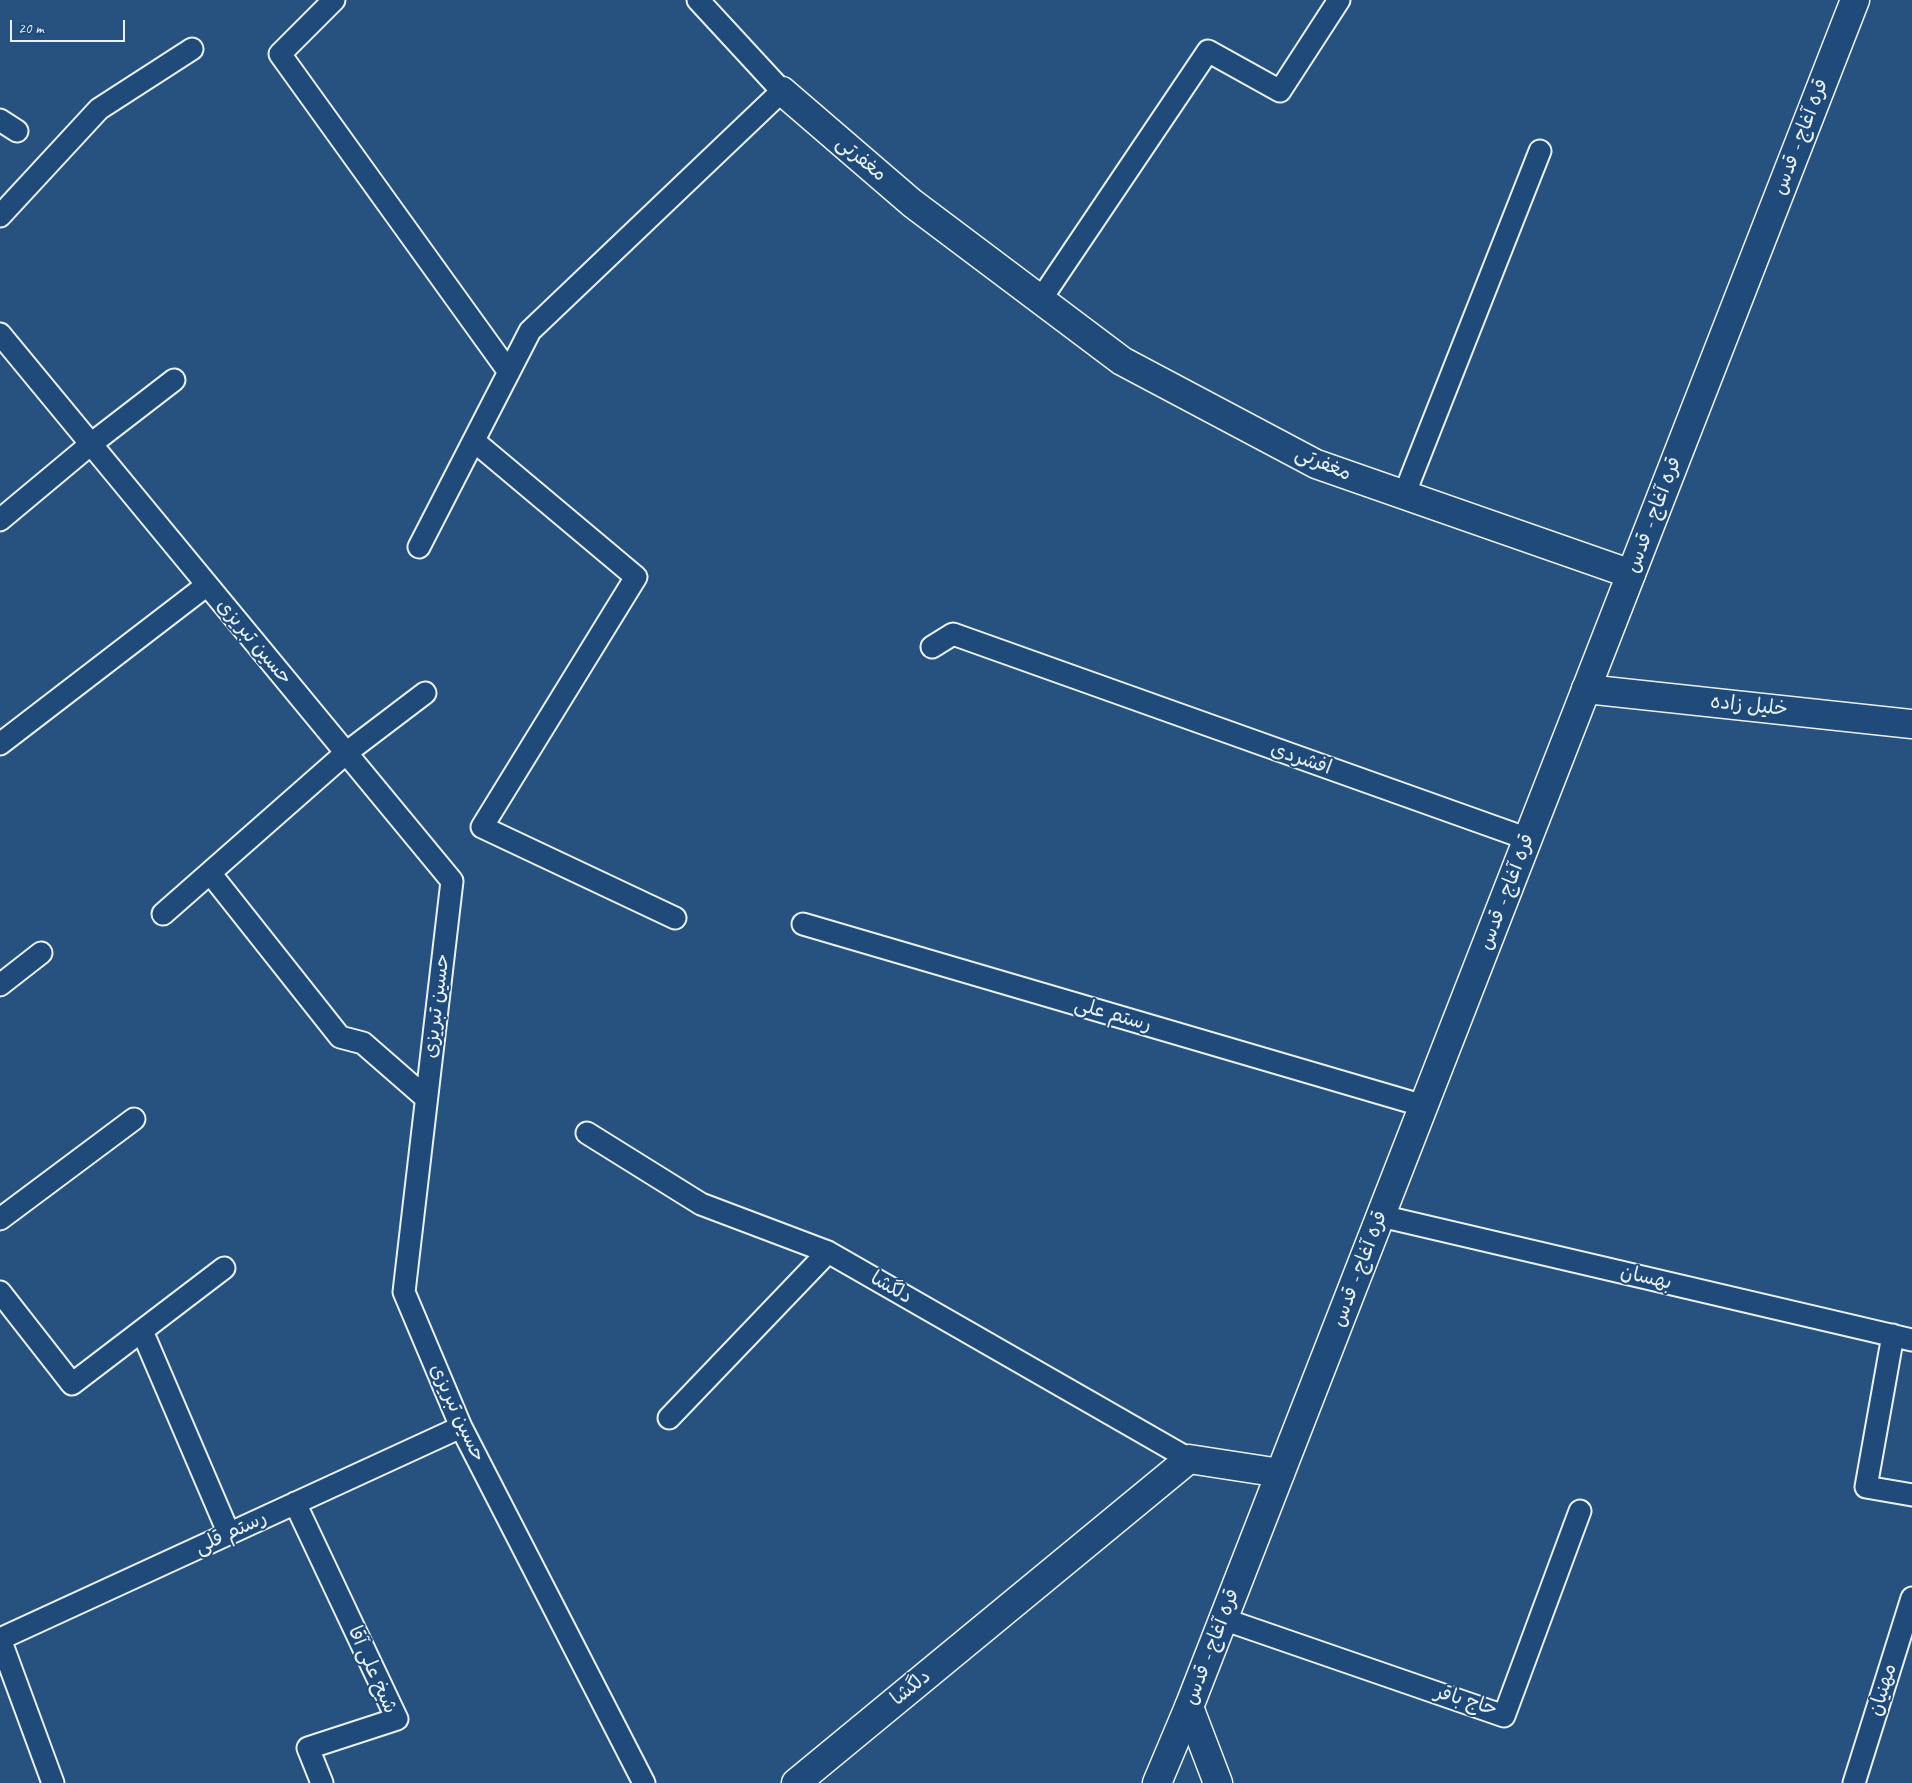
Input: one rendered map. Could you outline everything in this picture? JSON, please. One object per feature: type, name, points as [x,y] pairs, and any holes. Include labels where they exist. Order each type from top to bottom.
[{"type":"main road","name":"قره آغاج - قدس","points":[[1157,1783],[1189,1707],[1855,0]]},
{"type":"main road","name":"مغفرتی","points":[[782,91],[912,202],[1131,366],[1316,464],[1631,574]]},
{"type":"main road","name":"خلیل زاده","points":[[1586,689],[1912,724]]},
{"type":"main road","name":"دلگشا","points":[[796,1783],[1189,1459],[1280,1474]]},
{"type":"main road","points":[[1189,1707],[1218,1783]]},
{"type":"lane","points":[[334,0],[280,54],[509,372]]},
{"type":"lane","name":"مغفرتی","points":[[698,0],[782,91]]},
{"type":"lane","points":[[1041,300],[1208,51],[1280,91],[1339,0]]},
{"type":"lane","points":[[0,216],[99,109],[192,49]]},
{"type":"lane","points":[[420,547],[530,331],[782,91]]},
{"type":"lane","points":[[1404,495],[1540,151]]},
{"type":"lane","name":"حسین تبریزی","points":[[0,334],[452,882],[404,1292],[461,1427],[644,1783]]},
{"type":"lane","points":[[0,520],[91,444],[174,380]]},
{"type":"lane","points":[[474,441],[636,577],[482,827],[675,918]]},
{"type":"lane","points":[[0,744],[207,585]]},
{"type":"lane","name":"افشردی","points":[[932,647],[953,634],[1074,679],[1528,839]]},
{"type":"lane","points":[[164,914],[346,753],[425,693]]},
{"type":"lane","points":[[210,873],[340,1037],[364,1043],[426,1098]]},
{"type":"lane","name":"رستم علی","points":[[803,924],[1424,1106]]},
{"type":"lane","points":[[0,985],[42,953]]},
{"type":"lane","points":[[0,1219],[134,1119]]},
{"type":"lane","name":"دلگشا","points":[[587,1133],[701,1204],[828,1252],[1189,1459]]},
{"type":"lane","name":"بهسان","points":[[1380,1216],[1903,1338]]},
{"type":"lane","points":[[669,1418],[828,1252]]},
{"type":"lane","points":[[0,1292],[72,1384],[224,1268]]},
{"type":"lane","points":[[142,1331],[228,1534]]},
{"type":"lane","points":[[1903,1338],[1866,1487],[1912,1495]]},
{"type":"lane","name":"رستم قلی","points":[[0,1639],[461,1427]]},
{"type":"lane","name":"شیخ علی آقا","points":[[295,1503],[397,1719],[308,1748],[322,1783]]},
{"type":"lane","name":"حاج باقر","points":[[1223,1619],[1504,1716],[1580,1511]]},
{"type":"lane","name":"مهنیان","points":[[1854,1783],[1912,1598]]},
{"type":"lane","points":[[0,1639],[53,1783]]}]
